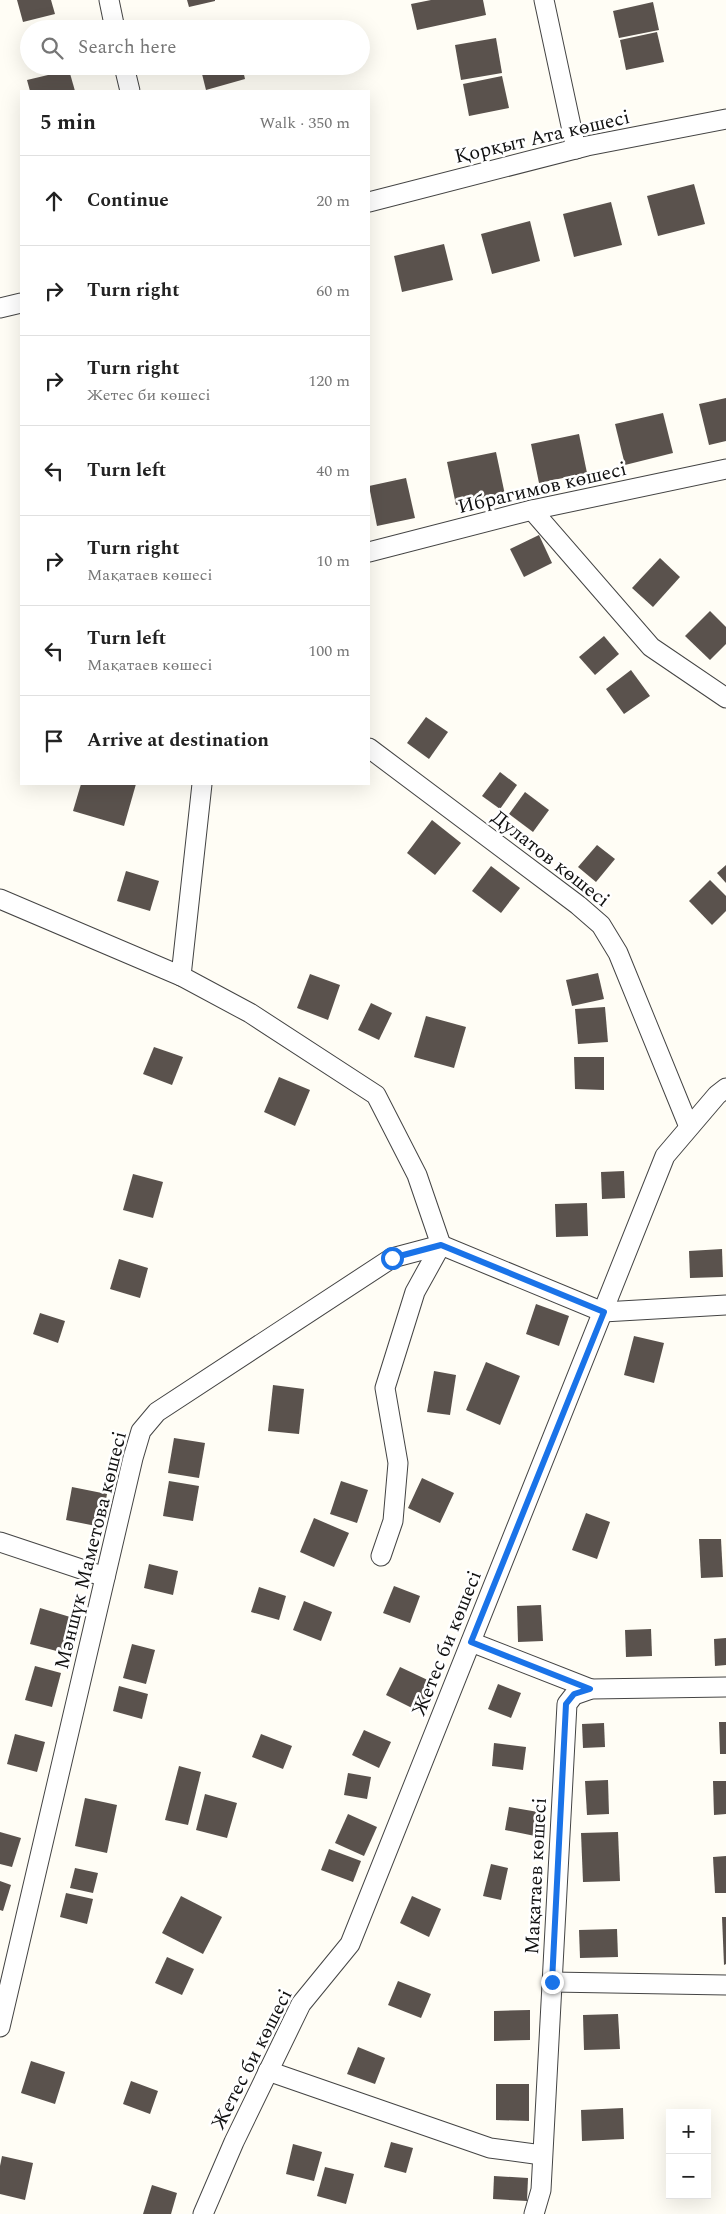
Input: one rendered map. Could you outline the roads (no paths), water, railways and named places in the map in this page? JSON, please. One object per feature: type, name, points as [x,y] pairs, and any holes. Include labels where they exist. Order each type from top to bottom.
[{"type":"street","points":[[109,0],[114,20]]},
{"type":"street","points":[[544,0],[576,148]]},
{"type":"street","points":[[126,75],[130,90]]},
{"type":"street","name":"Қорқыт Ата көшесі","points":[[370,202],[576,148],[726,119]]},
{"type":"street","points":[[0,308],[20,303]]},
{"type":"street","name":"Ибрагимов көшесі","points":[[370,552],[532,510],[726,469]]},
{"type":"street","points":[[532,510],[651,647],[726,698]]},
{"type":"street","name":"Дулатов көшесі","points":[[370,749],[578,905],[601,925],[618,953],[689,1127]]},
{"type":"street","points":[[181,976],[202,785]]},
{"type":"street","points":[[0,899],[181,976],[250,1013],[376,1096],[417,1175],[441,1245],[415,1292],[385,1388],[398,1463],[393,1521],[381,1556]]},
{"type":"street","name":"Жетес би көшесі","points":[[203,2214],[234,2142],[301,2004],[350,1944],[604,1312],[664,1156],[717,1095],[726,1088]]},
{"type":"street","points":[[441,1245],[604,1312],[726,1305]]},
{"type":"street","name":"Мәншүк Маметова көшесі","points":[[0,2027],[141,1431],[157,1412],[392,1258],[441,1245]]},
{"type":"street","points":[[0,1542],[105,1577]]},
{"type":"street","points":[[471,1642],[590,1689]]},
{"type":"street","name":"Мақатаев көшесі","points":[[534,2214],[541,2190],[566,1704],[574,1694],[590,1689],[726,1686]]},
{"type":"street","points":[[552,1982],[726,1985]]},
{"type":"street","points":[[268,2071],[490,2148],[542,2155]]}]
